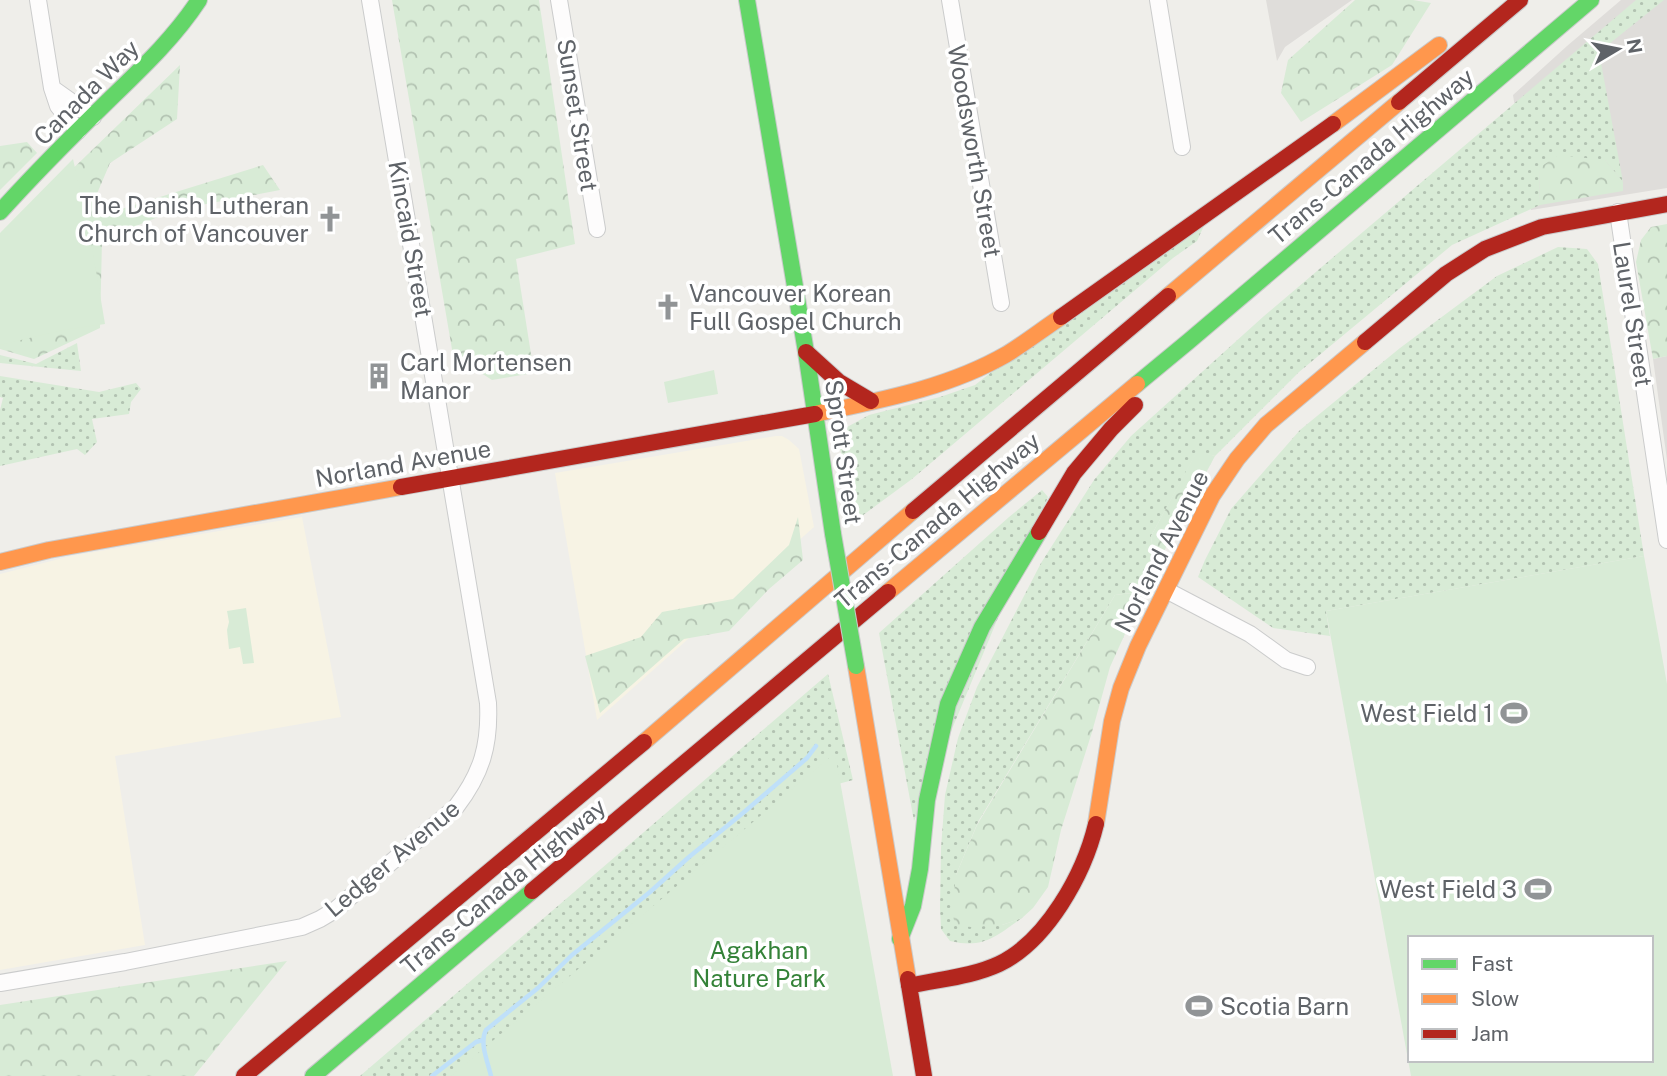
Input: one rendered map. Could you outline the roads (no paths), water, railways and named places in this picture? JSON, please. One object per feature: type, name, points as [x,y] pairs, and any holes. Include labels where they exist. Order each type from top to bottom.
[{"type":"main road","name":"Canada Way","points":[[0,212],[78,131],[155,57],[199,0]]},
{"type":"main road","name":"Sprott Street","points":[[747,0],[924,1076]]},
{"type":"main road","name":"Trans-Canada Highway","points":[[313,1076],[1591,0]]},
{"type":"main road","name":"Norland Avenue","points":[[0,562],[49,550],[815,414],[905,395],[940,384],[1006,354],[1285,159],[1444,41],[1516,3]]},
{"type":"main road","name":"Trans-Canada Highway","points":[[244,1076],[695,699],[913,511],[1516,3]]},
{"type":"main road","name":"Norland Avenue","points":[[909,986],[999,963],[1035,938],[1063,899],[1085,860],[1092,841],[1116,705],[1125,675],[1211,497],[1228,471],[1266,425],[1466,260],[1505,240],[1542,227],[1667,204]]},
{"type":"main road","points":[[901,939],[913,906],[927,800],[948,704],[982,627],[1074,473],[1111,429],[1154,385],[1189,341]]},
{"type":"main road","points":[[806,352],[839,382],[871,401]]},
{"type":"street","points":[[38,0],[52,88],[58,106],[78,131]]},
{"type":"street","name":"Kincaid Street","points":[[370,0],[450,478]]},
{"type":"street","name":"Sunset Street","points":[[559,0],[597,229]]},
{"type":"street","name":"Woodsworth Street","points":[[950,0],[1001,303]]},
{"type":"street","points":[[1158,0],[1182,146]]},
{"type":"street","points":[[52,88],[93,117]]},
{"type":"street","name":"Laurel Street","points":[[1618,212],[1667,540]]},
{"type":"street","name":"Ledger Avenue","points":[[0,983],[125,962],[302,927],[335,910],[456,807],[467,793],[482,761],[489,724],[488,703],[450,478]]},
{"type":"street","points":[[1166,590],[1250,634],[1286,660],[1307,667]]},
{"type":"waterway","points":[[491,1076],[484,1047],[486,1030],[807,758],[816,746]]},
{"type":"waterway","points":[[432,1076],[476,1042],[483,1040]]},
{"type":"place","name":"The Danish Lutheran Church of Vancouver","points":[[330,219]]},
{"type":"place","name":"Vancouver Korean Full Gospel Church","points":[[668,307]]},
{"type":"place","name":"Carl Mortensen Manor","points":[[379,376]]},
{"type":"place","name":"West Field 1","points":[[1514,713]]},
{"type":"place","name":"West Field 3","points":[[1538,889]]},
{"type":"place","name":"Scotia Barn","points":[[1199,1006]]},
{"type":"park label","name":"Agakhan Nature Park","points":[[759,964]]}]
